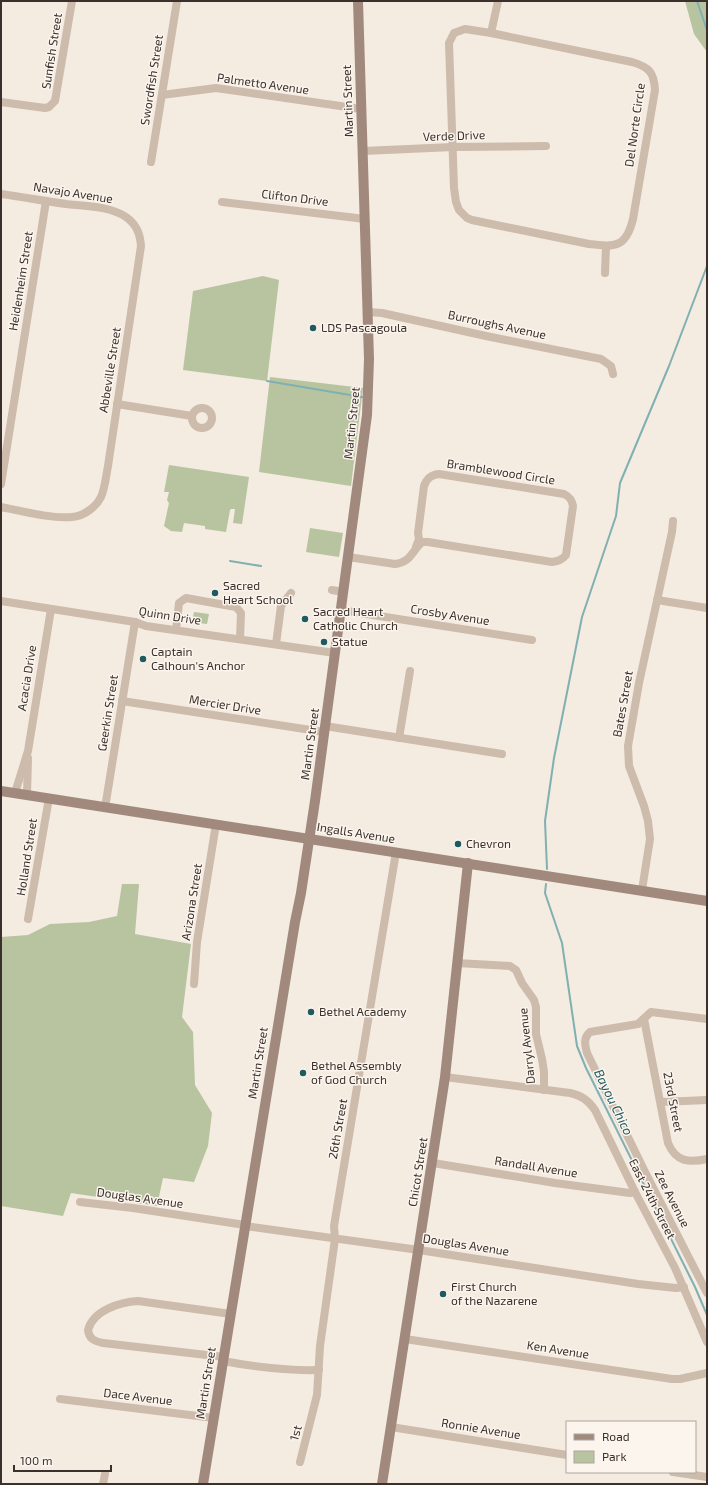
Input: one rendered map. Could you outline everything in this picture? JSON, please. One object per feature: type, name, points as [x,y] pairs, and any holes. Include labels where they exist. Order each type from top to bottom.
[{"type":"street","name":"Sunfish Street","points":[[1,102],[46,108],[53,105],[57,97],[72,1]]},
{"type":"street","name":"Swordfish Street","points":[[151,162],[177,1]]},
{"type":"street","name":"Martin Street","points":[[203,1484],[310,839],[367,415],[369,359],[368,312],[358,1]]},
{"type":"street","points":[[491,33],[498,1]]},
{"type":"street","name":"Del Norte Circle","points":[[465,29],[491,33],[632,62],[646,68],[653,75],[655,90],[630,231],[618,244],[606,246],[486,224],[466,218],[459,210],[456,202],[453,148],[450,39],[454,33],[465,29]]},
{"type":"street","name":"Palmetto Avenue","points":[[162,95],[216,88],[361,109]]},
{"type":"street","name":"Verde Drive","points":[[363,151],[546,146]]},
{"type":"street","name":"Navajo Avenue","points":[[1,194],[106,210],[125,216],[136,227]]},
{"type":"street","name":"Heidenheim Street","points":[[1,484],[46,201]]},
{"type":"street","name":"Clifton Drive","points":[[222,202],[365,219]]},
{"type":"street","name":"Abbeville Street","points":[[1,508],[64,517],[78,516],[93,507],[101,496],[107,472],[140,254],[140,238],[136,227]]},
{"type":"street","points":[[605,273],[606,246]]},
{"type":"street","name":"Burroughs Avenue","points":[[368,312],[382,312],[486,336],[602,359],[611,366],[613,374]]},
{"type":"street","points":[[117,404],[192,416]]},
{"type":"street","name":"Bramblewood Circle","points":[[439,474],[564,494],[569,496],[572,500],[573,506],[566,555],[558,561],[552,562],[419,543],[418,533],[424,486],[429,477],[433,475],[439,474]]},
{"type":"street","name":"Bates Street","points":[[642,890],[650,830],[644,806],[629,766],[628,746],[639,683],[672,532],[673,521]]},
{"type":"street","points":[[348,557],[395,564],[402,563],[409,558],[419,543]]},
{"type":"street","points":[[332,590],[343,592]]},
{"type":"street","points":[[276,644],[281,606],[291,593]]},
{"type":"street","points":[[176,630],[179,603],[186,598],[236,607],[241,613],[240,639]]},
{"type":"street","points":[[657,600],[707,608]]},
{"type":"street","name":"Quinn Drive","points":[[1,602],[135,622],[146,626],[335,653]]},
{"type":"street","name":"Acacia Drive","points":[[15,793],[28,751],[50,609]]},
{"type":"street","name":"Crosby Avenue","points":[[341,610],[532,640]]},
{"type":"street","name":"Geerkin Street","points":[[105,808],[135,622]]},
{"type":"street","points":[[399,738],[410,671]]},
{"type":"street","name":"Mercier Drive","points":[[122,701],[399,738],[502,754]]},
{"type":"street","name":"Acacia Drive","points":[[26,795],[28,751]]},
{"type":"street","name":"Ingalls Avenue","points":[[1,791],[707,901]]},
{"type":"street","name":"Holland Street","points":[[28,919],[49,798]]},
{"type":"street","name":"Arizona Street","points":[[194,984],[197,942],[216,824]]},
{"type":"street","name":"26th Street","points":[[314,1411],[317,1395],[320,1346],[336,1239],[334,1226],[396,852]]},
{"type":"street","name":"Chicot Street","points":[[382,1484],[433,1164],[445,1077],[468,864]]},
{"type":"street","name":"Darryl Avenue","points":[[457,963],[510,966],[516,970],[522,983],[531,994],[536,1007],[536,1034],[544,1072],[544,1090]]},
{"type":"street","points":[[644,1019],[651,1012],[707,1019]]},
{"type":"street","name":"23rd Street","points":[[644,1019],[668,1143],[672,1151],[682,1159],[691,1162],[707,1159]]},
{"type":"street","name":"Zee Avenue","points":[[644,1019],[633,1026],[590,1032],[585,1040],[587,1053],[648,1179],[707,1293]]},
{"type":"street","name":"East 24th Street","points":[[445,1077],[579,1095],[590,1104],[684,1287],[707,1342]]},
{"type":"street","points":[[661,1102],[707,1100]]},
{"type":"street","name":"Randall Avenue","points":[[433,1164],[555,1183],[630,1193],[635,1192]]},
{"type":"street","name":"Douglas Avenue","points":[[80,1202],[132,1208],[419,1250],[602,1279],[684,1287]]},
{"type":"street","points":[[231,1314],[138,1301],[126,1302],[116,1304],[96,1318],[91,1322],[88,1330],[91,1338],[95,1341],[103,1343],[223,1359],[254,1367],[319,1370]]},
{"type":"street","name":"Ken Avenue","points":[[405,1339],[672,1379],[707,1373]]},
{"type":"street","name":"Dace Avenue","points":[[60,1399],[214,1418]]},
{"type":"street","name":"1st","points":[[300,1462],[314,1411]]},
{"type":"street","name":"Ronnie Avenue","points":[[391,1427],[566,1455]]},
{"type":"street","points":[[680,1473],[707,1477]]},
{"type":"street","points":[[103,1484],[105,1474]]},
{"type":"green space","points":[[685,1],[707,1],[707,52],[694,34]]},
{"type":"green space","points":[[263,276],[279,280],[267,381],[183,370],[193,291]]},
{"type":"green space","points":[[270,377],[363,388],[351,486],[259,472]]},
{"type":"green space","points":[[169,465],[249,477],[242,524],[233,523],[235,509],[231,509],[226,532],[205,529],[205,526],[184,523],[182,532],[171,531],[164,526],[169,503],[167,500],[169,492],[164,492]]},
{"type":"green space","points":[[310,528],[343,533],[339,557],[306,552]]},
{"type":"green space","points":[[194,612],[209,614],[207,624],[192,622]]},
{"type":"green space","points":[[122,884],[139,884],[135,934],[191,944],[182,1017],[193,1032],[195,1085],[212,1113],[208,1146],[194,1182],[163,1178],[157,1206],[71,1193],[63,1216],[1,1206],[1,937],[28,935],[50,924],[89,922],[117,916]]},
{"type":"waterway","points":[[697,1],[707,30]]},
{"type":"waterway","points":[[547,869],[545,821],[554,758],[582,617],[616,516],[620,483],[669,366],[707,266]]},
{"type":"waterway","points":[[267,381],[362,397]]},
{"type":"waterway","points":[[230,561],[261,566]]},
{"type":"waterway","name":"Bayou Chico","points":[[546,884],[545,893],[562,943],[577,1046],[586,1068],[695,1287],[707,1315]]},
{"type":"place","name":"LDS Pascagoula","points":[[313,328]]},
{"type":"place","name":"Sacred Heart School","points":[[215,593]]},
{"type":"place","name":"Sacred Heart Catholic Church","points":[[305,619]]},
{"type":"place","name":"Statue","points":[[324,642]]},
{"type":"place","name":"Captain Calhoun's Anchor","points":[[143,659]]},
{"type":"place","name":"Chevron","points":[[458,844]]},
{"type":"place","name":"Bethel Academy","points":[[311,1012]]},
{"type":"place","name":"Bethel Assembly of God Church","points":[[303,1073]]},
{"type":"place","name":"First Church of the Nazarene","points":[[443,1294]]}]
